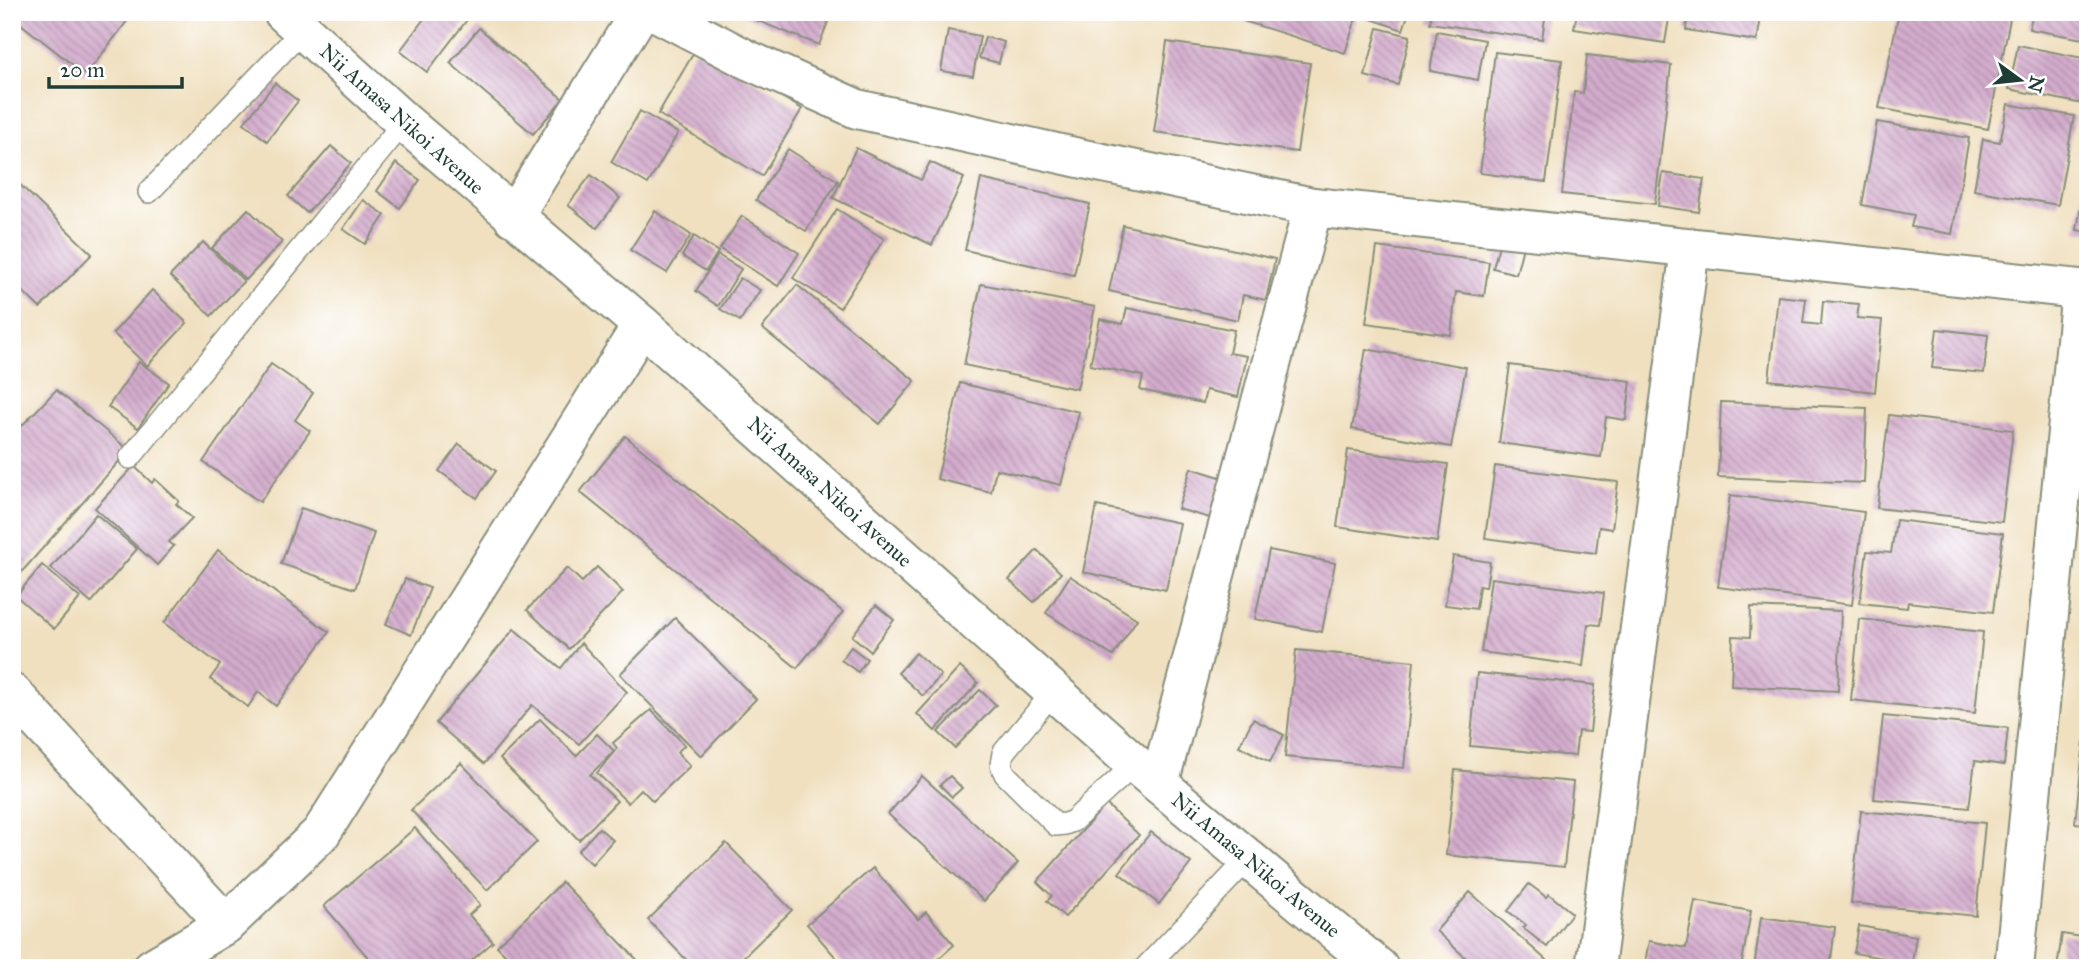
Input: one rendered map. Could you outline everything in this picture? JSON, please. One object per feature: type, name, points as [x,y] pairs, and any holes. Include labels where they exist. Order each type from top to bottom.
[{"type":"street","points":[[513,216],[640,12]]},
{"type":"street","points":[[656,12],[748,60],[856,108],[1313,207],[2084,290],[2014,968]]},
{"type":"street","name":"Nii Amasa Nikoi Avenue","points":[[293,21],[404,122],[642,325],[1147,774],[1379,968]]},
{"type":"street","points":[[1147,774],[1313,207]]},
{"type":"street","points":[[1595,968],[1690,249]]},
{"type":"street","points":[[152,968],[196,958],[226,924],[321,833],[642,325]]},
{"type":"street","points":[[12,693],[226,924]]},
{"type":"lane","points":[[149,192],[293,21]]},
{"type":"lane","points":[[130,458],[404,122]]},
{"type":"lane","points":[[1054,691],[1003,753],[1001,765],[1005,774],[1056,825],[1073,821],[1147,774]]},
{"type":"lane","points":[[1145,968],[1248,859]]},
{"type":"building","points":[[12,12],[134,12],[86,75],[12,17]]},
{"type":"building","points":[[429,12],[473,12],[427,72],[400,51]]},
{"type":"building","points":[[735,12],[832,12],[819,45]]},
{"type":"building","points":[[1215,12],[1358,12],[1345,53]]},
{"type":"building","points":[[1370,12],[1409,12],[1403,30],[1368,18]]},
{"type":"building","points":[[1432,12],[1546,12],[1542,39],[1430,23]]},
{"type":"building","points":[[1577,12],[1670,12],[1665,43],[1574,29]]},
{"type":"building","points":[[1688,12],[1762,12],[1757,41],[1686,30]]},
{"type":"building","points":[[1899,12],[1976,12],[2010,19],[1988,129],[1879,108]]},
{"type":"building","points":[[2033,12],[2088,12],[2088,40],[2029,29]]},
{"type":"building","points":[[479,28],[563,99],[533,134],[450,63]]},
{"type":"building","points":[[1378,28],[1410,36],[1398,85],[1365,76]]},
{"type":"building","points":[[948,30],[980,36],[973,76],[941,71]]},
{"type":"building","points":[[1437,31],[1485,40],[1478,80],[1430,71]]},
{"type":"building","points":[[985,37],[1004,42],[999,63],[979,58]]},
{"type":"building","points":[[1167,42],[1310,63],[1297,152],[1154,132]]},
{"type":"building","points":[[2018,45],[2088,59],[2088,82],[2083,104],[2009,89]]},
{"type":"building","points":[[697,47],[802,109],[762,176],[658,114]]},
{"type":"building","points":[[1495,52],[1562,60],[1546,182],[1480,173]]},
{"type":"building","points":[[1587,55],[1671,65],[1655,204],[1562,194],[1574,92],[1583,93]]},
{"type":"building","points":[[275,83],[298,101],[267,141],[244,123]]},
{"type":"building","points":[[2008,104],[2074,116],[2058,205],[1974,190],[1983,139],[2000,142]]},
{"type":"building","points":[[640,111],[678,133],[648,184],[611,162]]},
{"type":"building","points":[[1877,122],[1969,138],[1952,234],[1911,227],[1914,215],[1862,205]]},
{"type":"building","points":[[331,146],[351,163],[307,213],[288,196]]},
{"type":"building","points":[[856,148],[921,180],[930,162],[964,178],[932,245],[833,198]]},
{"type":"building","points":[[788,149],[838,181],[806,231],[756,200]]},
{"type":"building","points":[[396,163],[420,180],[400,208],[377,191]]},
{"type":"building","points":[[1663,173],[1704,179],[1699,212],[1658,206]]},
{"type":"building","points":[[591,175],[620,198],[597,228],[568,205]]},
{"type":"building","points":[[12,177],[92,254],[40,308],[12,281]]},
{"type":"building","points":[[2086,177],[2088,178],[2088,232],[2077,230]]},
{"type":"building","points":[[981,179],[1090,204],[1074,275],[965,250]]},
{"type":"building","points":[[363,200],[385,215],[365,244],[343,229]]},
{"type":"building","points":[[248,209],[282,242],[246,280],[212,248]]},
{"type":"building","points":[[837,209],[884,239],[840,308],[793,278]]},
{"type":"building","points":[[655,211],[691,235],[667,273],[630,250]]},
{"type":"building","points":[[742,216],[799,253],[778,286],[720,249]]},
{"type":"building","points":[[1123,225],[1275,259],[1266,300],[1243,295],[1238,320],[1109,291]]},
{"type":"building","points":[[694,236],[718,252],[706,271],[682,256]]},
{"type":"building","points":[[1500,241],[1523,247],[1516,274],[1493,268]]},
{"type":"building","points":[[203,242],[244,281],[211,316],[170,276]]},
{"type":"building","points":[[1377,247],[1489,262],[1484,296],[1456,292],[1451,335],[1366,323]]},
{"type":"building","points":[[718,255],[741,269],[718,306],[696,291]]},
{"type":"building","points":[[740,278],[760,290],[740,321],[720,309]]},
{"type":"building","points":[[981,284],[1095,307],[1077,389],[964,365]]},
{"type":"building","points":[[797,285],[915,381],[880,424],[762,328]]},
{"type":"building","points":[[152,290],[187,323],[147,366],[113,333]]},
{"type":"building","points":[[1778,296],[1806,299],[1803,323],[1821,325],[1823,301],[1859,304],[1857,318],[1882,320],[1875,392],[1769,380]]},
{"type":"building","points":[[1127,308],[1234,330],[1229,353],[1247,356],[1238,397],[1206,390],[1203,403],[1140,390],[1143,376],[1090,365],[1100,319],[1123,324]]},
{"type":"building","points":[[1937,329],[1988,335],[1984,373],[1932,368]]},
{"type":"building","points":[[1366,349],[1466,367],[1451,447],[1352,429]]},
{"type":"building","points":[[139,362],[169,383],[138,428],[108,407]]},
{"type":"building","points":[[271,364],[313,393],[295,420],[310,431],[260,502],[203,462]]},
{"type":"building","points":[[1510,365],[1631,381],[1626,420],[1606,417],[1601,457],[1499,443]]},
{"type":"building","points":[[960,383],[1079,412],[1061,485],[996,469],[991,492],[937,479]]},
{"type":"building","points":[[56,390],[129,450],[12,583],[12,436]]},
{"type":"building","points":[[1721,402],[1867,408],[1864,483],[1718,477]]},
{"type":"building","points":[[1889,415],[2013,430],[2002,522],[1877,508]]},
{"type":"building","points":[[625,436],[843,612],[797,668],[580,492]]},
{"type":"building","points":[[459,444],[496,471],[477,498],[439,471]]},
{"type":"building","points":[[1348,450],[1448,464],[1437,542],[1337,527]]},
{"type":"building","points":[[134,466],[152,483],[155,479],[179,501],[176,504],[192,518],[169,542],[174,546],[157,565],[95,508]]},
{"type":"building","points":[[1495,466],[1618,482],[1612,529],[1599,527],[1596,553],[1485,538]]},
{"type":"building","points":[[1191,468],[1223,478],[1210,518],[1178,509]]},
{"type":"building","points":[[1730,495],[1864,512],[1852,605],[1718,587]]},
{"type":"building","points":[[1097,506],[1180,523],[1166,590],[1083,572]]},
{"type":"building","points":[[301,508],[374,533],[355,589],[281,564]]},
{"type":"building","points":[[96,514],[137,549],[91,603],[51,568]]},
{"type":"building","points":[[1896,520],[2003,533],[1993,612],[1908,602],[1907,608],[1860,603],[1867,551],[1891,553]]},
{"type":"building","points":[[218,550],[329,632],[276,706],[258,692],[248,707],[210,679],[220,665],[164,623]]},
{"type":"building","points":[[1037,550],[1061,573],[1034,602],[1009,580]]},
{"type":"building","points":[[1269,550],[1335,563],[1322,632],[1255,619]]},
{"type":"building","points":[[1453,556],[1490,562],[1486,587],[1479,586],[1476,609],[1445,605]]},
{"type":"building","points":[[42,565],[80,598],[54,629],[16,596]]},
{"type":"building","points":[[597,567],[623,592],[569,649],[527,610],[567,568],[582,582]]},
{"type":"building","points":[[1070,576],[1137,619],[1113,656],[1046,613]]},
{"type":"building","points":[[1491,578],[1604,593],[1600,625],[1588,624],[1583,666],[1481,652]]},
{"type":"building","points":[[405,579],[430,588],[411,635],[386,624]]},
{"type":"building","points":[[876,605],[894,620],[870,651],[852,636]]},
{"type":"building","points":[[1751,607],[1841,611],[1838,691],[1731,686],[1733,636],[1750,637]]},
{"type":"building","points":[[675,618],[756,699],[701,756],[620,674]]},
{"type":"building","points":[[1859,619],[1983,632],[1975,713],[1851,700]]},
{"type":"building","points":[[514,629],[561,668],[581,643],[627,692],[579,744],[532,705],[484,764],[436,723]]},
{"type":"building","points":[[851,647],[867,659],[858,672],[841,660]]},
{"type":"building","points":[[1296,650],[1414,661],[1404,768],[1285,757]]},
{"type":"building","points":[[916,653],[941,675],[923,696],[898,673]]},
{"type":"building","points":[[960,667],[978,683],[935,731],[917,714]]},
{"type":"building","points":[[1477,673],[1595,685],[1590,732],[1578,731],[1575,756],[1470,746]]},
{"type":"building","points":[[980,690],[996,705],[955,748],[938,732]]},
{"type":"building","points":[[651,710],[685,745],[677,752],[690,766],[653,801],[641,789],[628,803],[597,773],[617,748],[613,743]]},
{"type":"building","points":[[1883,716],[2008,728],[2004,765],[1975,761],[1969,808],[1874,799]]},
{"type":"building","points":[[540,719],[576,756],[597,734],[614,751],[590,775],[617,801],[579,840],[500,759]]},
{"type":"building","points":[[1253,719],[1284,735],[1270,762],[1239,746]]},
{"type":"building","points":[[2084,742],[2088,743],[2088,824],[2075,823]]},
{"type":"building","points":[[461,763],[537,842],[487,890],[411,810]]},
{"type":"building","points":[[1455,770],[1573,782],[1564,867],[1446,855]]},
{"type":"building","points":[[922,776],[1018,863],[984,901],[888,814]]},
{"type":"building","points":[[950,776],[962,788],[952,797],[940,785]]},
{"type":"building","points":[[1106,804],[1139,835],[1065,917],[1047,901],[1052,896],[1037,882]]},
{"type":"building","points":[[1861,811],[1985,823],[1976,916],[1851,903]]},
{"type":"building","points":[[415,828],[480,905],[469,915],[493,942],[463,968],[377,968],[324,906]]},
{"type":"building","points":[[599,828],[613,840],[592,864],[578,851]]},
{"type":"building","points":[[1151,832],[1191,863],[1159,904],[1119,873]]},
{"type":"building","points":[[726,843],[792,910],[732,968],[694,968],[648,920]]},
{"type":"building","points":[[873,868],[918,919],[926,912],[954,945],[928,968],[845,968],[807,924]]},
{"type":"building","points":[[562,882],[645,968],[519,968],[497,946]]},
{"type":"building","points":[[1529,884],[1546,897],[1549,894],[1572,913],[1547,947],[1523,928],[1526,925],[1508,911]]},
{"type":"building","points":[[1470,892],[1555,968],[1477,968],[1436,931]]},
{"type":"building","points":[[1695,901],[1751,911],[1741,968],[1644,968],[1649,941],[1686,948]]},
{"type":"building","points":[[1761,917],[1835,927],[1830,968],[1754,968]]},
{"type":"building","points":[[1859,926],[1916,936],[1912,963],[1854,953]]},
{"type":"building","points":[[2062,934],[2088,938],[2088,968],[2057,968]]},
{"type":"building","points":[[1859,963],[1888,966],[1888,968],[1859,968]]}]
